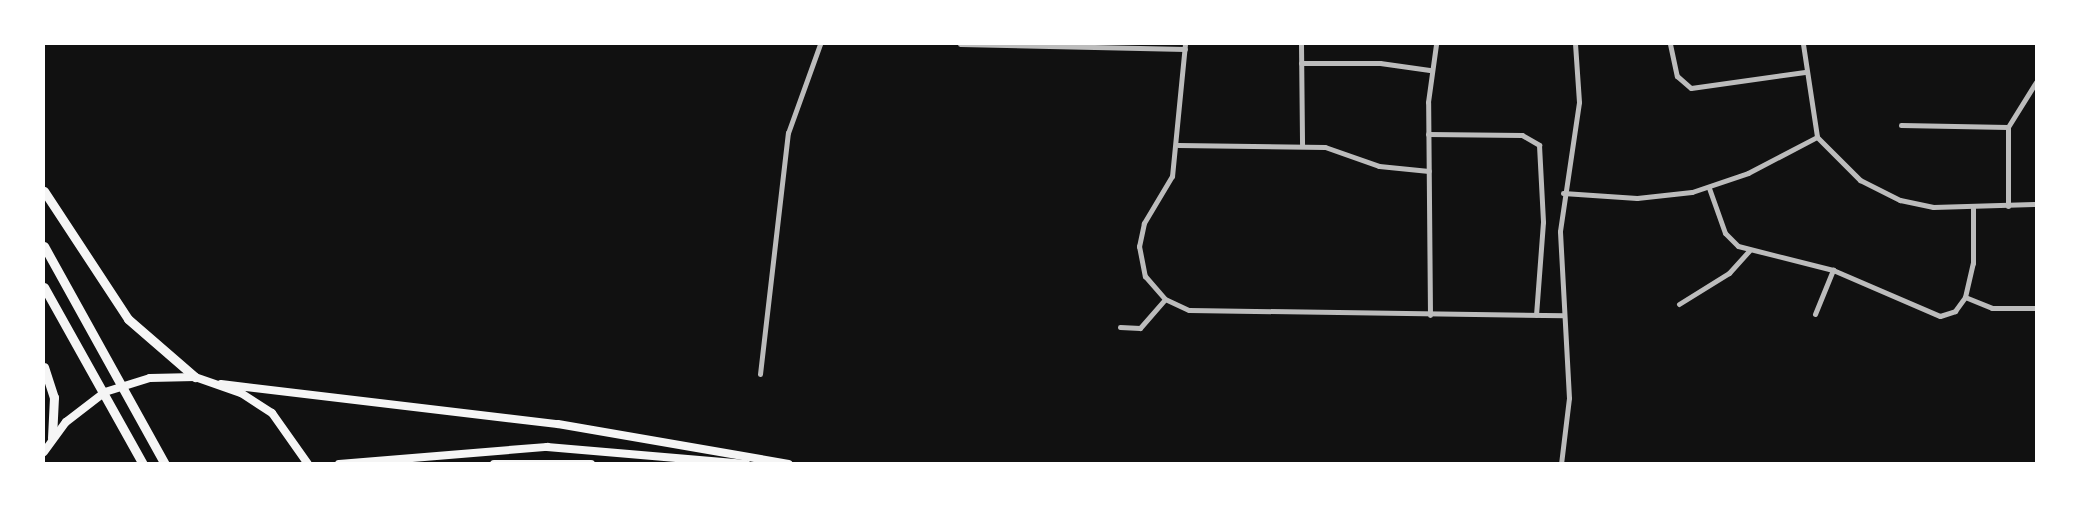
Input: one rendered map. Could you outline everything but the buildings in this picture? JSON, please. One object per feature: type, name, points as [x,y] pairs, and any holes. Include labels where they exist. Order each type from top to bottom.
[{"type":"highway","points":[[44,193],[128,319],[195,377]]},
{"type":"highway","points":[[44,246],[165,464]]},
{"type":"highway","points":[[44,287],[142,464]]},
{"type":"highway","points":[[44,367],[54,397],[52,438]]},
{"type":"highway","points":[[44,452],[52,438],[78,411],[118,386],[195,377],[221,384],[558,424],[789,464]]},
{"type":"highway","points":[[221,384],[273,413],[308,461]]},
{"type":"highway","points":[[339,464],[547,447],[746,464]]},
{"type":"highway","points":[[494,464],[591,464]]},
{"type":"street","points":[[760,374],[788,133],[820,44]]},
{"type":"street","points":[[960,44],[1185,46],[1178,145],[1172,176],[1144,224],[1139,246],[1145,276],[1165,299],[1189,310],[1564,315]]},
{"type":"street","points":[[1301,44],[1302,145]]},
{"type":"street","points":[[1430,315],[1428,134],[1430,70],[1436,44]]},
{"type":"street","points":[[1561,464],[1569,398],[1564,315],[1563,193],[1579,102],[1575,44]]},
{"type":"street","points":[[1670,44],[1677,76],[1691,88],[1804,72]]},
{"type":"street","points":[[1803,44],[1804,72],[1817,137],[1852,174],[1884,194],[1924,206],[1973,208],[2037,204]]},
{"type":"street","points":[[1301,63],[1380,63],[1430,70]]},
{"type":"street","points":[[2008,206],[2008,128],[2037,82]]},
{"type":"street","points":[[1901,125],[2008,128]]},
{"type":"street","points":[[1428,134],[1522,135],[1539,145],[1543,222],[1536,315]]},
{"type":"street","points":[[1563,193],[1637,198],[1709,188],[1817,137]]},
{"type":"street","points":[[1178,145],[1302,145],[1339,150],[1393,170],[1429,171]]},
{"type":"street","points":[[1709,188],[1725,233],[1749,251],[1833,270],[1933,315],[1955,311],[1965,297],[1973,263],[1973,208]]},
{"type":"street","points":[[1679,304],[1729,273],[1749,251]]},
{"type":"street","points":[[1815,314],[1833,270]]},
{"type":"street","points":[[1965,297],[1992,308],[2037,308]]},
{"type":"street","points":[[1120,327],[1140,328],[1165,299]]}]
